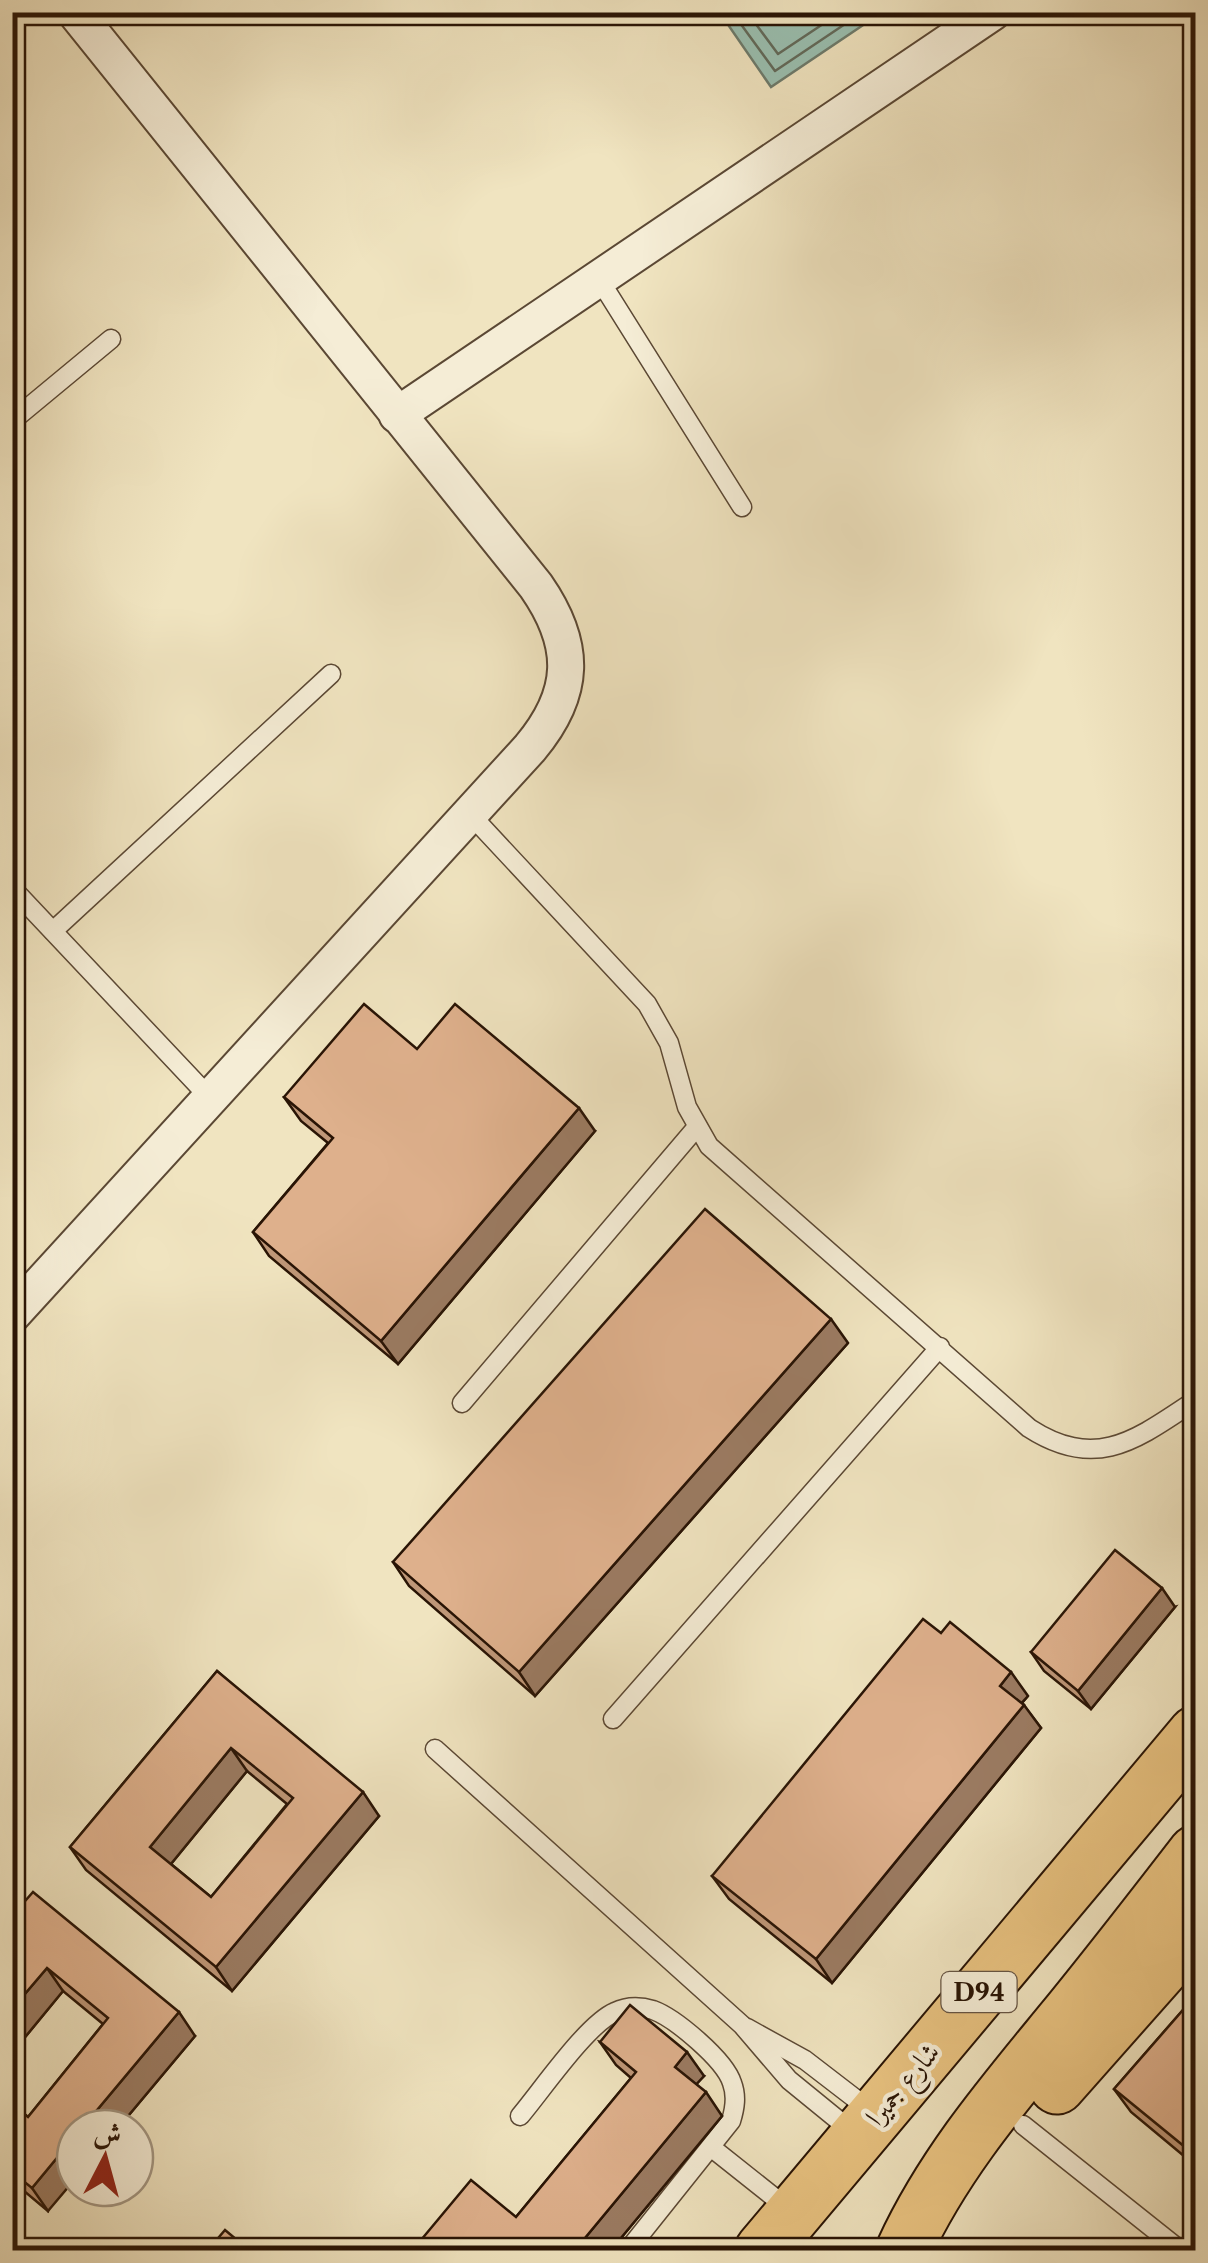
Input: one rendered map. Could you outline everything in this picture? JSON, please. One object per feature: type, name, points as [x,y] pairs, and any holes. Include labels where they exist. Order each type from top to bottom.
[{"type":"main road","name":"شارع جميرا","points":[[778,2232],[1196,1734]]},
{"type":"main road","points":[[904,2250],[942,2179],[972,2134],[1196,1853]]},
{"type":"main road","points":[[914,2250],[1196,1929]]},
{"type":"street","points":[[12,1315],[549,725],[561,698],[567,669],[564,639],[554,611],[536,586],[75,12]]},
{"type":"street","points":[[397,416],[992,12]]},
{"type":"lane","points":[[599,279],[742,507]]},
{"type":"lane","points":[[12,421],[111,339]]},
{"type":"lane","points":[[53,931],[332,674]]},
{"type":"lane","points":[[470,814],[646,1004],[669,1043],[687,1108],[709,1146],[1029,1428],[1050,1442],[1100,1450],[1125,1444],[1196,1400]]},
{"type":"lane","points":[[12,888],[210,1098]]},
{"type":"lane","points":[[462,1403],[696,1128]]},
{"type":"lane","points":[[613,1719],[940,1346]]},
{"type":"lane","points":[[434,1749],[742,2025],[789,2080],[867,2126]]},
{"type":"lane","points":[[520,2116],[605,2016],[634,2007],[662,2014],[720,2060],[735,2096],[731,2121],[628,2250]]},
{"type":"lane","points":[[742,2025],[805,2060],[867,2126]]},
{"type":"lane","points":[[1023,2125],[1180,2250]]},
{"type":"lane","points":[[712,2148],[778,2232]]},
{"type":"water","points":[[720,13],[881,13],[771,87]]},
{"type":"building","points":[[364,1004],[417,1049],[455,1004],[579,1108],[381,1341],[253,1232],[333,1138],[284,1097]]},
{"type":"building","points":[[705,1209],[831,1319],[519,1672],[393,1562]]},
{"type":"building","points":[[1115,1550],[1162,1588],[1078,1691],[1031,1652]]},
{"type":"building","points":[[923,1619],[941,1633],[950,1622],[1011,1672],[1000,1686],[1024,1705],[816,1959],[712,1876]]},
{"type":"building","points":[[217,1671],[363,1792],[216,1967],[70,1847]],"holes":[[[231,1748],[293,1798],[211,1897],[150,1847]]]},
{"type":"building","points":[[33,1892],[179,2012],[99,2108],[55,2108],[55,2160],[32,2188],[12,2172],[12,2104],[28,2117],[108,2018],[47,1968],[12,2009],[12,1916]]},
{"type":"building","points":[[1196,1995],[1196,2156],[1114,2089]]},
{"type":"building","points":[[630,2005],[687,2052],[675,2067],[706,2092],[575,2250],[554,2250],[544,2243],[538,2250],[434,2250],[421,2240],[471,2180],[516,2217],[636,2072],[600,2042]]},
{"type":"building","points":[[225,2230],[249,2250],[208,2250]]}]
